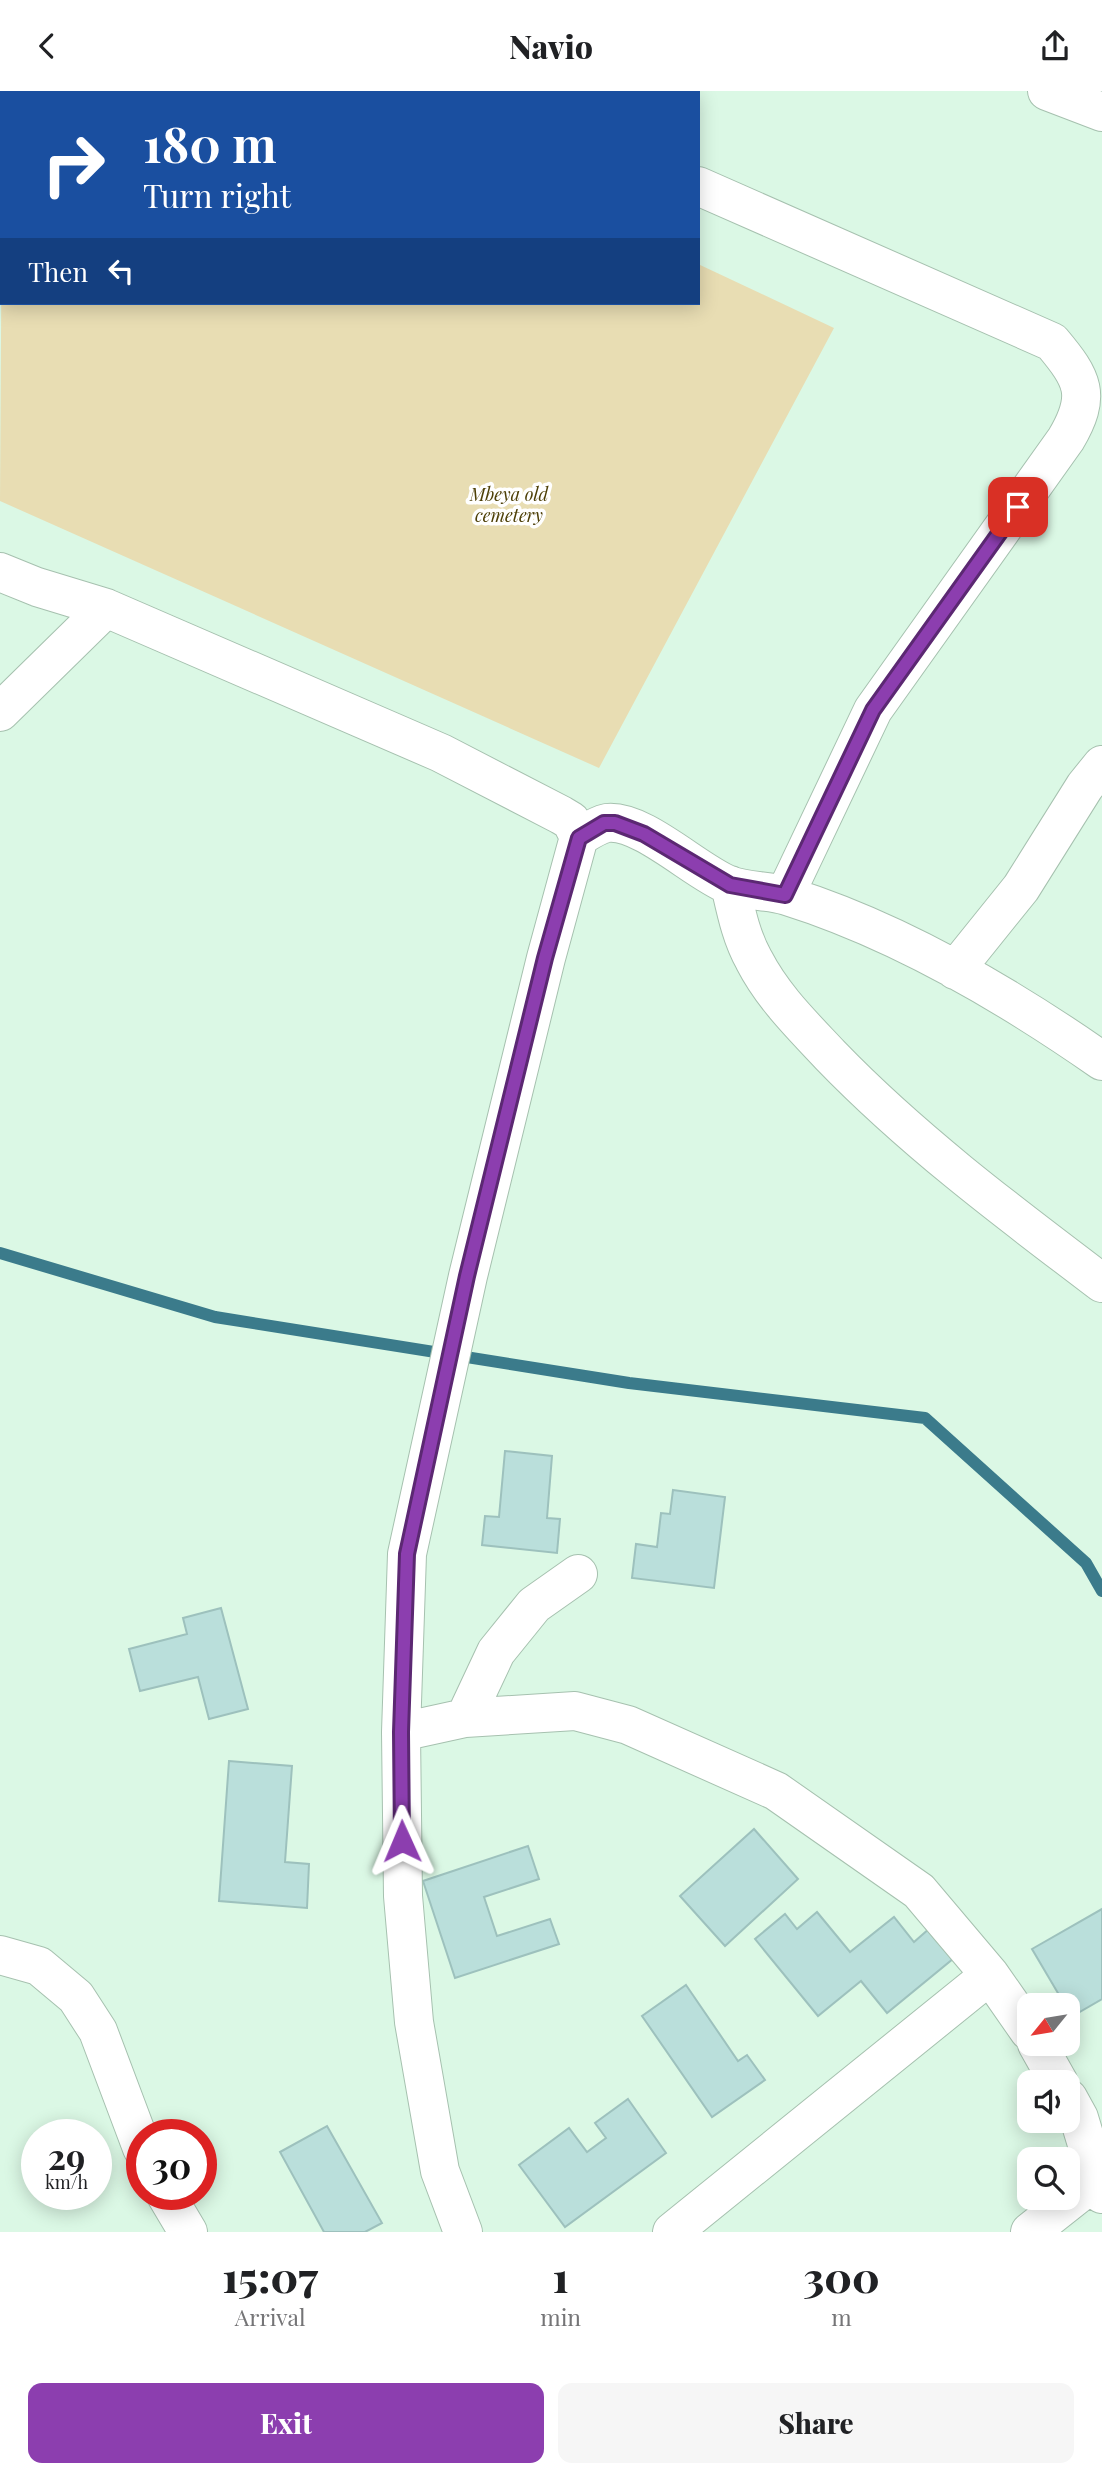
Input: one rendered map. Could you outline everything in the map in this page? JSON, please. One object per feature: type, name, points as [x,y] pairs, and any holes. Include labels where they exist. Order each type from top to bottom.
[{"type":"street","points":[[1047,91],[1102,112]]},
{"type":"street","points":[[700,187],[1052,342],[1071,364],[1091,406],[1079,417],[873,710],[785,895]]},
{"type":"street","points":[[0,572],[37,587],[106,608],[453,759],[561,815],[570,821],[579,838]]},
{"type":"street","points":[[0,712],[106,608]]},
{"type":"street","points":[[955,970],[1021,888],[1085,786],[1102,765]]},
{"type":"street","points":[[463,2232],[440,2171],[414,2022],[403,1896],[401,1732],[407,1554],[467,1276],[545,958],[579,838],[604,823],[615,823],[644,834],[730,885],[785,895],[885,933],[955,970],[1102,1061]]},
{"type":"street","points":[[730,885],[743,938],[754,962],[784,1007],[874,1100],[1102,1283]]},
{"type":"street","points":[[465,1718],[496,1653],[534,1605],[578,1574]]},
{"type":"street","points":[[401,1732],[465,1718],[575,1710],[628,1725],[776,1791],[919,1891],[990,1975],[1017,2014]]},
{"type":"street","points":[[0,1955],[39,1966],[76,1997],[98,2031],[131,2119]]},
{"type":"street","points":[[672,2232],[990,1975]]},
{"type":"street","points":[[1030,2232],[1100,2186],[1080,2121]]},
{"type":"street","points":[[175,2210],[188,2232]]},
{"type":"green space","name":"Mbeya old cemetery","points":[[700,265],[834,328],[599,768],[0,501],[1,305],[700,305]]},
{"type":"building","points":[[505,1451],[552,1456],[547,1518],[560,1519],[557,1553],[482,1545],[485,1516],[499,1517]]},
{"type":"building","points":[[673,1490],[725,1497],[714,1588],[632,1578],[636,1544],[657,1547],[661,1513],[670,1514]]},
{"type":"building","points":[[221,1608],[248,1709],[209,1719],[198,1677],[140,1691],[129,1649],[187,1634],[183,1618]]},
{"type":"building","points":[[229,1761],[292,1766],[285,1862],[309,1864],[307,1908],[219,1901]]},
{"type":"building","points":[[754,1829],[798,1879],[725,1946],[680,1896]]},
{"type":"building","points":[[528,1846],[539,1879],[484,1897],[497,1936],[550,1919],[559,1944],[455,1978],[423,1881]]},
{"type":"building","points":[[1102,1909],[1102,1999],[1080,2012],[1080,1993],[1058,1993],[1032,1949]]},
{"type":"building","points":[[817,1912],[850,1952],[894,1917],[914,1942],[930,1928],[954,1958],[887,2013],[861,1981],[818,2016],[755,1939],[785,1914],[797,1929]]},
{"type":"building","points":[[686,1985],[738,2061],[747,2055],[765,2080],[712,2117],[642,2016]]},
{"type":"building","points":[[628,2099],[666,2153],[565,2227],[519,2165],[569,2128],[587,2152],[606,2138],[595,2123]]},
{"type":"building","points":[[327,2126],[382,2223],[365,2232],[324,2232],[280,2152]]},
{"type":"waterway","points":[[0,1253],[215,1317],[629,1383],[925,1418],[1086,1563],[1102,1591]]},
{"type":"route","points":[[402,1841],[401,1732],[407,1554],[467,1276],[545,958],[579,838],[604,823],[615,823],[644,834],[730,885],[785,895],[873,710],[1018,507]]}]
